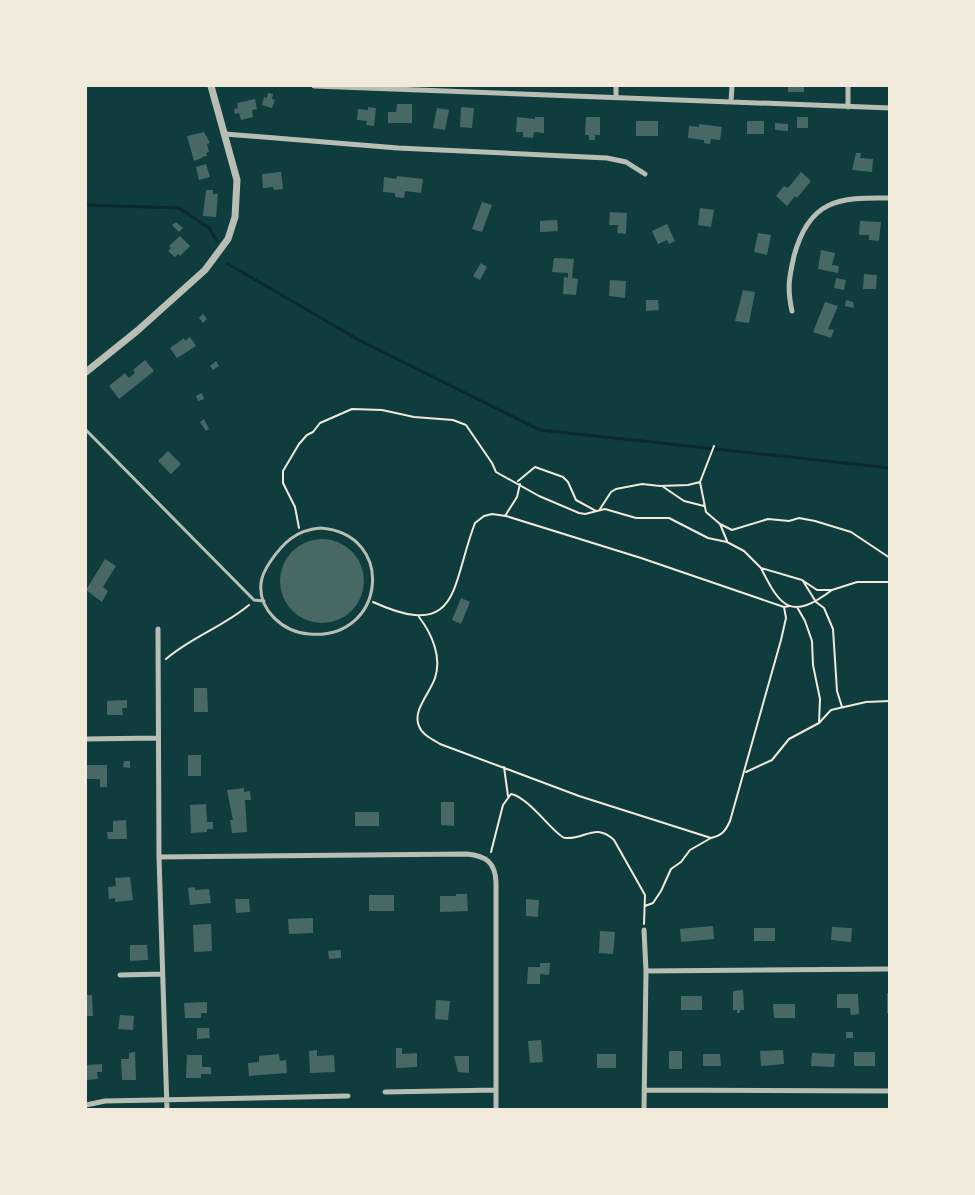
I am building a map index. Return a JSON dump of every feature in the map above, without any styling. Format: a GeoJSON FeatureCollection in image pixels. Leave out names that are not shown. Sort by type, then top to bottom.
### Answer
{"type":"FeatureCollection","features":[{"type":"Feature","properties":{"kind":"street"},"geometry":{"type":"LineString","coordinates":[[86,372],[137,331],[205,270],[228,239],[236,217],[235,169],[211,86]]}},
{"type":"Feature","properties":{"kind":"street"},"geometry":{"type":"LineString","coordinates":[[314,86],[890,108]]}},
{"type":"Feature","properties":{"kind":"street"},"geometry":{"type":"LineString","coordinates":[[616,86],[616,98]]}},
{"type":"Feature","properties":{"kind":"street"},"geometry":{"type":"LineString","coordinates":[[731,102],[732,86]]}},
{"type":"Feature","properties":{"kind":"street"},"geometry":{"type":"LineString","coordinates":[[848,86],[848,107]]}},
{"type":"Feature","properties":{"kind":"street"},"geometry":{"type":"LineString","coordinates":[[225,134],[398,148],[607,158],[626,162],[645,174]]}},
{"type":"Feature","properties":{"kind":"street"},"geometry":{"type":"LineString","coordinates":[[792,311],[787,292],[793,261],[802,232],[809,220],[819,210],[842,200],[890,198]]}},
{"type":"Feature","properties":{"kind":"street"},"geometry":{"type":"LineString","coordinates":[[158,629],[159,858],[167,1110]]}},
{"type":"Feature","properties":{"kind":"street"},"geometry":{"type":"LineString","coordinates":[[86,740],[157,738]]}},
{"type":"Feature","properties":{"kind":"street"},"geometry":{"type":"LineString","coordinates":[[159,858],[467,854],[486,858],[495,871],[496,882],[496,1110]]}},
{"type":"Feature","properties":{"kind":"street"},"geometry":{"type":"LineString","coordinates":[[644,930],[645,1110]]}},
{"type":"Feature","properties":{"kind":"street"},"geometry":{"type":"LineString","coordinates":[[646,971],[890,969]]}},
{"type":"Feature","properties":{"kind":"street"},"geometry":{"type":"LineString","coordinates":[[120,975],[162,974]]}},
{"type":"Feature","properties":{"kind":"street"},"geometry":{"type":"LineString","coordinates":[[385,1092],[496,1090]]}},
{"type":"Feature","properties":{"kind":"street"},"geometry":{"type":"LineString","coordinates":[[644,1090],[890,1091]]}},
{"type":"Feature","properties":{"kind":"street"},"geometry":{"type":"LineString","coordinates":[[86,1105],[102,1101],[348,1096]]}},
{"type":"Feature","properties":{"kind":"lane"},"geometry":{"type":"LineString","coordinates":[[86,430],[255,600],[264,601]]}},
{"type":"Feature","properties":{"kind":"lane"},"geometry":{"type":"LineString","coordinates":[[327,528],[340,532],[357,543],[369,560],[373,574],[373,587],[369,601],[363,613],[335,632],[315,634],[297,632],[279,623],[268,611],[261,584],[266,568],[283,544],[300,532],[327,528]]}},
{"type":"Feature","properties":{"kind":"path"},"geometry":{"type":"LineString","coordinates":[[300,532],[295,507],[283,483],[283,471],[299,444],[320,423],[352,409],[382,410],[414,417],[453,420],[466,425],[496,472],[539,496],[579,513],[585,514],[600,509],[613,490],[642,484],[662,486],[700,482]]}},
{"type":"Feature","properties":{"kind":"path"},"geometry":{"type":"LineString","coordinates":[[714,446],[700,482],[706,512],[720,524],[732,530],[768,519],[789,521],[799,518],[815,521],[851,532],[890,558]]}},
{"type":"Feature","properties":{"kind":"path"},"geometry":{"type":"LineString","coordinates":[[516,482],[535,467],[559,474],[568,482],[576,500],[596,511]]}},
{"type":"Feature","properties":{"kind":"path"},"geometry":{"type":"LineString","coordinates":[[505,516],[517,497],[520,484]]}},
{"type":"Feature","properties":{"kind":"path"},"geometry":{"type":"LineString","coordinates":[[662,486],[684,501],[704,506]]}},
{"type":"Feature","properties":{"kind":"path"},"geometry":{"type":"LineString","coordinates":[[600,509],[636,518],[669,518],[708,538],[727,542],[744,551],[761,568],[781,601],[790,606]]}},
{"type":"Feature","properties":{"kind":"path"},"geometry":{"type":"LineString","coordinates":[[369,601],[397,613],[419,617],[436,614],[452,597],[475,523],[484,516],[492,514],[641,558],[784,607],[804,608],[832,590]]}},
{"type":"Feature","properties":{"kind":"path"},"geometry":{"type":"LineString","coordinates":[[720,524],[727,542]]}},
{"type":"Feature","properties":{"kind":"path"},"geometry":{"type":"LineString","coordinates":[[761,568],[802,580],[817,590],[832,590],[857,582],[890,582]]}},
{"type":"Feature","properties":{"kind":"path"},"geometry":{"type":"LineString","coordinates":[[802,580],[816,602],[824,608],[833,629],[837,691],[842,707]]}},
{"type":"Feature","properties":{"kind":"path"},"geometry":{"type":"LineString","coordinates":[[158,668],[174,652],[233,618],[255,600]]}},
{"type":"Feature","properties":{"kind":"path"},"geometry":{"type":"LineString","coordinates":[[419,617],[427,628],[438,658],[435,677],[418,711],[419,728],[425,735],[440,744],[579,796],[711,837],[720,836],[726,831],[781,640],[786,618],[784,607]]}},
{"type":"Feature","properties":{"kind":"path"},"geometry":{"type":"LineString","coordinates":[[797,607],[812,641],[813,665],[820,699],[819,723]]}},
{"type":"Feature","properties":{"kind":"path"},"geometry":{"type":"LineString","coordinates":[[744,773],[772,760],[789,739],[819,723],[831,710],[866,702],[890,700]]}},
{"type":"Feature","properties":{"kind":"path"},"geometry":{"type":"LineString","coordinates":[[486,858],[492,850],[503,806],[508,796],[504,767]]}},
{"type":"Feature","properties":{"kind":"path"},"geometry":{"type":"LineString","coordinates":[[508,796],[514,794],[522,799],[548,821],[561,836],[568,838],[597,831],[614,840],[644,892],[644,930]]}},
{"type":"Feature","properties":{"kind":"path"},"geometry":{"type":"LineString","coordinates":[[645,906],[653,903],[671,869],[681,862],[690,850],[711,837]]}},
{"type":"Feature","properties":{"kind":"building"},"geometry":{"type":"Polygon","coordinates":[[[788,86],[804,86],[804,92],[788,92],[788,86]]]}},
{"type":"Feature","properties":{"kind":"building"},"geometry":{"type":"Polygon","coordinates":[[[268,93],[273,94],[272,99],[275,100],[272,108],[262,105],[268,93]]]}},
{"type":"Feature","properties":{"kind":"building"},"geometry":{"type":"Polygon","coordinates":[[[255,99],[257,109],[252,110],[253,117],[241,120],[239,113],[235,114],[234,109],[238,108],[237,103],[255,99]]]}},
{"type":"Feature","properties":{"kind":"building"},"geometry":{"type":"Polygon","coordinates":[[[397,104],[412,104],[412,123],[388,123],[388,112],[396,112],[397,104]]]}},
{"type":"Feature","properties":{"kind":"building"},"geometry":{"type":"Polygon","coordinates":[[[368,107],[376,108],[374,126],[366,125],[367,121],[357,120],[358,109],[368,110],[368,107]]]}},
{"type":"Feature","properties":{"kind":"building"},"geometry":{"type":"Polygon","coordinates":[[[461,107],[474,108],[472,128],[460,127],[461,107]]]}},
{"type":"Feature","properties":{"kind":"building"},"geometry":{"type":"Polygon","coordinates":[[[437,108],[449,110],[445,130],[433,128],[437,108]]]}},
{"type":"Feature","properties":{"kind":"building"},"geometry":{"type":"Polygon","coordinates":[[[517,117],[535,119],[535,117],[544,117],[544,133],[534,132],[533,138],[523,137],[523,132],[516,132],[517,117]]]}},
{"type":"Feature","properties":{"kind":"building"},"geometry":{"type":"Polygon","coordinates":[[[586,117],[600,117],[600,135],[595,135],[595,140],[589,140],[589,135],[585,135],[586,117]]]}},
{"type":"Feature","properties":{"kind":"building"},"geometry":{"type":"Polygon","coordinates":[[[797,117],[808,117],[808,128],[797,128],[797,117]]]}},
{"type":"Feature","properties":{"kind":"building"},"geometry":{"type":"Polygon","coordinates":[[[636,121],[658,121],[658,136],[636,136],[636,121]]]}},
{"type":"Feature","properties":{"kind":"building"},"geometry":{"type":"Polygon","coordinates":[[[747,121],[764,121],[764,134],[747,134],[747,121]]]}},
{"type":"Feature","properties":{"kind":"building"},"geometry":{"type":"Polygon","coordinates":[[[775,123],[788,124],[788,131],[775,130],[775,123]]]}},
{"type":"Feature","properties":{"kind":"building"},"geometry":{"type":"Polygon","coordinates":[[[699,124],[722,127],[720,140],[711,139],[710,144],[704,143],[704,140],[688,138],[689,126],[699,127],[699,124]]]}},
{"type":"Feature","properties":{"kind":"building"},"geometry":{"type":"Polygon","coordinates":[[[204,132],[210,143],[207,144],[209,152],[206,153],[207,156],[194,161],[187,136],[204,132]]]}},
{"type":"Feature","properties":{"kind":"building"},"geometry":{"type":"Polygon","coordinates":[[[856,153],[861,153],[860,158],[873,159],[872,172],[852,170],[856,153]]]}},
{"type":"Feature","properties":{"kind":"building"},"geometry":{"type":"Polygon","coordinates":[[[206,164],[210,177],[199,180],[196,167],[206,164]]]}},
{"type":"Feature","properties":{"kind":"building"},"geometry":{"type":"Polygon","coordinates":[[[281,172],[283,189],[263,188],[262,174],[281,172]]]}},
{"type":"Feature","properties":{"kind":"building"},"geometry":{"type":"Polygon","coordinates":[[[801,172],[811,181],[787,206],[776,196],[784,186],[788,188],[801,172]]]}},
{"type":"Feature","properties":{"kind":"building"},"geometry":{"type":"Polygon","coordinates":[[[397,176],[423,179],[421,193],[405,191],[404,198],[395,197],[395,193],[383,192],[384,177],[396,179],[397,176]]]}},
{"type":"Feature","properties":{"kind":"building"},"geometry":{"type":"Polygon","coordinates":[[[206,190],[213,190],[213,194],[218,194],[216,217],[203,216],[206,190]]]}},
{"type":"Feature","properties":{"kind":"building"},"geometry":{"type":"Polygon","coordinates":[[[482,202],[492,205],[482,232],[472,229],[482,202]]]}},
{"type":"Feature","properties":{"kind":"building"},"geometry":{"type":"Polygon","coordinates":[[[700,208],[714,210],[711,227],[698,225],[700,208]]]}},
{"type":"Feature","properties":{"kind":"building"},"geometry":{"type":"Polygon","coordinates":[[[610,212],[627,213],[626,234],[617,233],[618,225],[609,225],[610,212]]]}},
{"type":"Feature","properties":{"kind":"building"},"geometry":{"type":"Polygon","coordinates":[[[557,220],[558,231],[540,232],[540,221],[557,220]]]}},
{"type":"Feature","properties":{"kind":"building"},"geometry":{"type":"Polygon","coordinates":[[[860,221],[881,222],[879,241],[869,240],[869,235],[859,235],[860,221]]]}},
{"type":"Feature","properties":{"kind":"building"},"geometry":{"type":"Polygon","coordinates":[[[176,222],[183,228],[179,232],[172,225],[176,222]]]}},
{"type":"Feature","properties":{"kind":"building"},"geometry":{"type":"Polygon","coordinates":[[[667,224],[675,241],[669,244],[667,240],[658,244],[652,231],[667,224]]]}},
{"type":"Feature","properties":{"kind":"building"},"geometry":{"type":"Polygon","coordinates":[[[758,233],[771,235],[767,255],[754,252],[758,233]]]}},
{"type":"Feature","properties":{"kind":"building"},"geometry":{"type":"Polygon","coordinates":[[[180,236],[190,246],[180,256],[178,254],[175,257],[168,251],[171,248],[169,246],[180,236]]]}},
{"type":"Feature","properties":{"kind":"building"},"geometry":{"type":"Polygon","coordinates":[[[821,250],[835,253],[832,265],[839,266],[838,273],[818,269],[821,250]]]}},
{"type":"Feature","properties":{"kind":"building"},"geometry":{"type":"Polygon","coordinates":[[[554,258],[574,259],[572,278],[578,279],[576,295],[563,294],[564,277],[568,278],[568,273],[552,272],[554,258]]]}},
{"type":"Feature","properties":{"kind":"building"},"geometry":{"type":"Polygon","coordinates":[[[481,263],[487,267],[480,280],[473,276],[481,263]]]}},
{"type":"Feature","properties":{"kind":"building"},"geometry":{"type":"Polygon","coordinates":[[[864,274],[877,275],[876,289],[863,289],[864,274]]]}},
{"type":"Feature","properties":{"kind":"building"},"geometry":{"type":"Polygon","coordinates":[[[836,278],[846,280],[844,290],[834,288],[836,278]]]}},
{"type":"Feature","properties":{"kind":"building"},"geometry":{"type":"Polygon","coordinates":[[[610,280],[626,281],[625,298],[609,296],[610,280]]]}},
{"type":"Feature","properties":{"kind":"building"},"geometry":{"type":"Polygon","coordinates":[[[743,290],[755,292],[749,323],[735,321],[743,290]]]}},
{"type":"Feature","properties":{"kind":"building"},"geometry":{"type":"Polygon","coordinates":[[[646,300],[658,300],[659,310],[646,311],[646,300]]]}},
{"type":"Feature","properties":{"kind":"building"},"geometry":{"type":"Polygon","coordinates":[[[846,300],[853,302],[854,308],[845,306],[846,300]]]}},
{"type":"Feature","properties":{"kind":"building"},"geometry":{"type":"Polygon","coordinates":[[[825,302],[838,306],[828,329],[834,330],[831,338],[813,332],[825,302]]]}},
{"type":"Feature","properties":{"kind":"building"},"geometry":{"type":"Polygon","coordinates":[[[203,314],[207,319],[203,323],[199,318],[203,314]]]}},
{"type":"Feature","properties":{"kind":"building"},"geometry":{"type":"Polygon","coordinates":[[[190,337],[196,346],[177,358],[170,348],[184,338],[185,341],[190,337]]]}},
{"type":"Feature","properties":{"kind":"building"},"geometry":{"type":"Polygon","coordinates":[[[145,360],[154,371],[119,399],[109,386],[125,373],[129,378],[135,373],[133,370],[145,360]]]}},
{"type":"Feature","properties":{"kind":"building"},"geometry":{"type":"Polygon","coordinates":[[[216,361],[219,366],[213,370],[210,366],[216,361]]]}},
{"type":"Feature","properties":{"kind":"building"},"geometry":{"type":"Polygon","coordinates":[[[202,393],[204,399],[198,401],[196,396],[202,393]]]}},
{"type":"Feature","properties":{"kind":"building"},"geometry":{"type":"Polygon","coordinates":[[[204,419],[209,429],[206,431],[200,422],[204,419]]]}},
{"type":"Feature","properties":{"kind":"building"},"geometry":{"type":"Polygon","coordinates":[[[168,451],[181,464],[171,474],[158,461],[168,451]]]}},
{"type":"Feature","properties":{"kind":"building"},"geometry":{"type":"Polygon","coordinates":[[[322,539],[338,542],[352,551],[361,565],[364,581],[361,597],[352,611],[338,620],[322,623],[306,620],[292,611],[283,597],[280,581],[283,565],[292,551],[306,542],[322,539]]]}},
{"type":"Feature","properties":{"kind":"building"},"geometry":{"type":"Polygon","coordinates":[[[105,559],[116,566],[103,587],[108,591],[102,602],[86,590],[105,559]]]}},
{"type":"Feature","properties":{"kind":"building"},"geometry":{"type":"Polygon","coordinates":[[[461,598],[470,602],[461,624],[452,620],[461,598]]]}},
{"type":"Feature","properties":{"kind":"building"},"geometry":{"type":"Polygon","coordinates":[[[194,688],[207,688],[208,712],[194,712],[194,688]]]}},
{"type":"Feature","properties":{"kind":"building"},"geometry":{"type":"Polygon","coordinates":[[[127,700],[127,708],[122,708],[123,715],[107,715],[107,701],[127,700]]]}},
{"type":"Feature","properties":{"kind":"building"},"geometry":{"type":"Polygon","coordinates":[[[188,755],[201,755],[201,776],[188,776],[188,755]]]}},
{"type":"Feature","properties":{"kind":"building"},"geometry":{"type":"Polygon","coordinates":[[[124,761],[130,761],[130,768],[123,767],[124,761]]]}},
{"type":"Feature","properties":{"kind":"building"},"geometry":{"type":"Polygon","coordinates":[[[86,765],[107,765],[107,787],[100,787],[100,779],[86,779],[86,765]]]}},
{"type":"Feature","properties":{"kind":"building"},"geometry":{"type":"Polygon","coordinates":[[[244,788],[244,792],[250,791],[251,800],[245,800],[247,832],[232,833],[230,820],[233,820],[227,790],[244,788]]]}},
{"type":"Feature","properties":{"kind":"building"},"geometry":{"type":"Polygon","coordinates":[[[441,802],[454,802],[454,826],[441,825],[441,802]]]}},
{"type":"Feature","properties":{"kind":"building"},"geometry":{"type":"Polygon","coordinates":[[[206,804],[207,822],[213,822],[213,829],[207,829],[207,832],[191,833],[190,805],[206,804]]]}},
{"type":"Feature","properties":{"kind":"building"},"geometry":{"type":"Polygon","coordinates":[[[355,812],[379,812],[379,826],[355,826],[355,812]]]}},
{"type":"Feature","properties":{"kind":"building"},"geometry":{"type":"Polygon","coordinates":[[[126,820],[127,839],[108,839],[107,832],[113,832],[113,821],[126,820]]]}},
{"type":"Feature","properties":{"kind":"building"},"geometry":{"type":"Polygon","coordinates":[[[130,877],[133,900],[115,902],[115,898],[109,899],[108,887],[116,886],[115,878],[130,877]]]}},
{"type":"Feature","properties":{"kind":"building"},"geometry":{"type":"Polygon","coordinates":[[[195,887],[195,890],[209,889],[211,903],[190,905],[188,888],[195,887]]]}},
{"type":"Feature","properties":{"kind":"building"},"geometry":{"type":"Polygon","coordinates":[[[456,894],[467,894],[468,911],[440,912],[440,896],[456,896],[456,894]]]}},
{"type":"Feature","properties":{"kind":"building"},"geometry":{"type":"Polygon","coordinates":[[[369,895],[394,895],[394,911],[369,911],[369,895]]]}},
{"type":"Feature","properties":{"kind":"building"},"geometry":{"type":"Polygon","coordinates":[[[235,899],[249,899],[250,912],[236,913],[235,899]]]}},
{"type":"Feature","properties":{"kind":"building"},"geometry":{"type":"Polygon","coordinates":[[[526,899],[539,900],[538,917],[526,916],[526,899]]]}},
{"type":"Feature","properties":{"kind":"building"},"geometry":{"type":"Polygon","coordinates":[[[313,918],[313,933],[289,934],[288,919],[313,918]]]}},
{"type":"Feature","properties":{"kind":"building"},"geometry":{"type":"Polygon","coordinates":[[[211,924],[212,951],[194,952],[193,925],[211,924]]]}},
{"type":"Feature","properties":{"kind":"building"},"geometry":{"type":"Polygon","coordinates":[[[713,926],[714,939],[681,942],[680,929],[713,926]]]}},
{"type":"Feature","properties":{"kind":"building"},"geometry":{"type":"Polygon","coordinates":[[[832,927],[852,928],[851,942],[831,940],[832,927]]]}},
{"type":"Feature","properties":{"kind":"building"},"geometry":{"type":"Polygon","coordinates":[[[754,928],[775,928],[775,941],[754,941],[754,928]]]}},
{"type":"Feature","properties":{"kind":"building"},"geometry":{"type":"Polygon","coordinates":[[[600,931],[615,932],[613,954],[599,953],[600,931]]]}},
{"type":"Feature","properties":{"kind":"building"},"geometry":{"type":"Polygon","coordinates":[[[130,945],[147,945],[148,960],[130,961],[130,945]]]}},
{"type":"Feature","properties":{"kind":"building"},"geometry":{"type":"Polygon","coordinates":[[[341,950],[341,958],[329,959],[328,951],[341,950]]]}},
{"type":"Feature","properties":{"kind":"building"},"geometry":{"type":"Polygon","coordinates":[[[540,963],[550,963],[549,975],[540,974],[540,984],[527,984],[528,967],[540,967],[540,963]]]}},
{"type":"Feature","properties":{"kind":"building"},"geometry":{"type":"Polygon","coordinates":[[[743,990],[744,1010],[737,1013],[737,1010],[733,1010],[733,991],[743,990]]]}},
{"type":"Feature","properties":{"kind":"building"},"geometry":{"type":"Polygon","coordinates":[[[887,993],[890,993],[890,1013],[887,1013],[887,993]]]}},
{"type":"Feature","properties":{"kind":"building"},"geometry":{"type":"Polygon","coordinates":[[[837,994],[858,994],[859,1014],[851,1015],[850,1008],[837,1008],[837,994]]]}},
{"type":"Feature","properties":{"kind":"building"},"geometry":{"type":"Polygon","coordinates":[[[86,995],[92,995],[93,1016],[86,1016],[86,995]]]}},
{"type":"Feature","properties":{"kind":"building"},"geometry":{"type":"Polygon","coordinates":[[[681,996],[702,996],[702,1010],[681,1010],[681,996]]]}},
{"type":"Feature","properties":{"kind":"building"},"geometry":{"type":"Polygon","coordinates":[[[436,1000],[450,1001],[448,1020],[435,1019],[436,1000]]]}},
{"type":"Feature","properties":{"kind":"building"},"geometry":{"type":"Polygon","coordinates":[[[207,1002],[207,1013],[201,1013],[201,1018],[185,1018],[184,1003],[207,1002]]]}},
{"type":"Feature","properties":{"kind":"building"},"geometry":{"type":"Polygon","coordinates":[[[773,1004],[795,1004],[795,1018],[774,1018],[773,1004]]]}},
{"type":"Feature","properties":{"kind":"building"},"geometry":{"type":"Polygon","coordinates":[[[120,1015],[134,1016],[133,1030],[118,1029],[120,1015]]]}},
{"type":"Feature","properties":{"kind":"building"},"geometry":{"type":"Polygon","coordinates":[[[197,1028],[209,1028],[210,1038],[197,1039],[197,1028]]]}},
{"type":"Feature","properties":{"kind":"building"},"geometry":{"type":"Polygon","coordinates":[[[846,1032],[853,1032],[853,1038],[846,1038],[846,1032]]]}},
{"type":"Feature","properties":{"kind":"building"},"geometry":{"type":"Polygon","coordinates":[[[541,1040],[543,1062],[530,1063],[528,1041],[541,1040]]]}},
{"type":"Feature","properties":{"kind":"building"},"geometry":{"type":"Polygon","coordinates":[[[396,1048],[402,1048],[402,1054],[417,1053],[417,1067],[396,1068],[396,1048]]]}},
{"type":"Feature","properties":{"kind":"building"},"geometry":{"type":"Polygon","coordinates":[[[317,1050],[317,1056],[334,1055],[335,1072],[310,1073],[309,1051],[317,1050]]]}},
{"type":"Feature","properties":{"kind":"building"},"geometry":{"type":"Polygon","coordinates":[[[783,1050],[784,1064],[761,1066],[760,1051],[783,1050]]]}},
{"type":"Feature","properties":{"kind":"building"},"geometry":{"type":"Polygon","coordinates":[[[669,1051],[682,1051],[682,1069],[669,1069],[669,1051]]]}},
{"type":"Feature","properties":{"kind":"building"},"geometry":{"type":"Polygon","coordinates":[[[135,1052],[136,1080],[122,1080],[121,1059],[129,1059],[129,1053],[135,1052]]]}},
{"type":"Feature","properties":{"kind":"building"},"geometry":{"type":"Polygon","coordinates":[[[854,1052],[875,1052],[875,1066],[854,1066],[854,1052]]]}},
{"type":"Feature","properties":{"kind":"building"},"geometry":{"type":"Polygon","coordinates":[[[812,1053],[835,1054],[834,1067],[811,1066],[812,1053]]]}},
{"type":"Feature","properties":{"kind":"building"},"geometry":{"type":"Polygon","coordinates":[[[279,1054],[280,1061],[286,1060],[287,1073],[249,1076],[248,1063],[259,1062],[259,1056],[279,1054]]]}},
{"type":"Feature","properties":{"kind":"building"},"geometry":{"type":"Polygon","coordinates":[[[597,1054],[616,1054],[616,1068],[597,1068],[597,1054]]]}},
{"type":"Feature","properties":{"kind":"building"},"geometry":{"type":"Polygon","coordinates":[[[703,1054],[720,1054],[721,1066],[703,1066],[703,1054]]]}},
{"type":"Feature","properties":{"kind":"building"},"geometry":{"type":"Polygon","coordinates":[[[187,1055],[202,1055],[202,1067],[211,1067],[211,1074],[201,1074],[201,1078],[186,1078],[187,1055]]]}},
{"type":"Feature","properties":{"kind":"building"},"geometry":{"type":"Polygon","coordinates":[[[454,1056],[469,1056],[469,1073],[458,1072],[454,1056]]]}},
{"type":"Feature","properties":{"kind":"building"},"geometry":{"type":"Polygon","coordinates":[[[102,1064],[102,1072],[97,1072],[98,1079],[86,1080],[86,1065],[102,1064]]]}},
{"type":"Feature","properties":{"kind":"waterway"},"geometry":{"type":"LineString","coordinates":[[86,205],[179,208],[209,228],[217,241]]}},
{"type":"Feature","properties":{"kind":"waterway"},"geometry":{"type":"LineString","coordinates":[[228,264],[359,340],[540,430],[890,468]]}}]}
